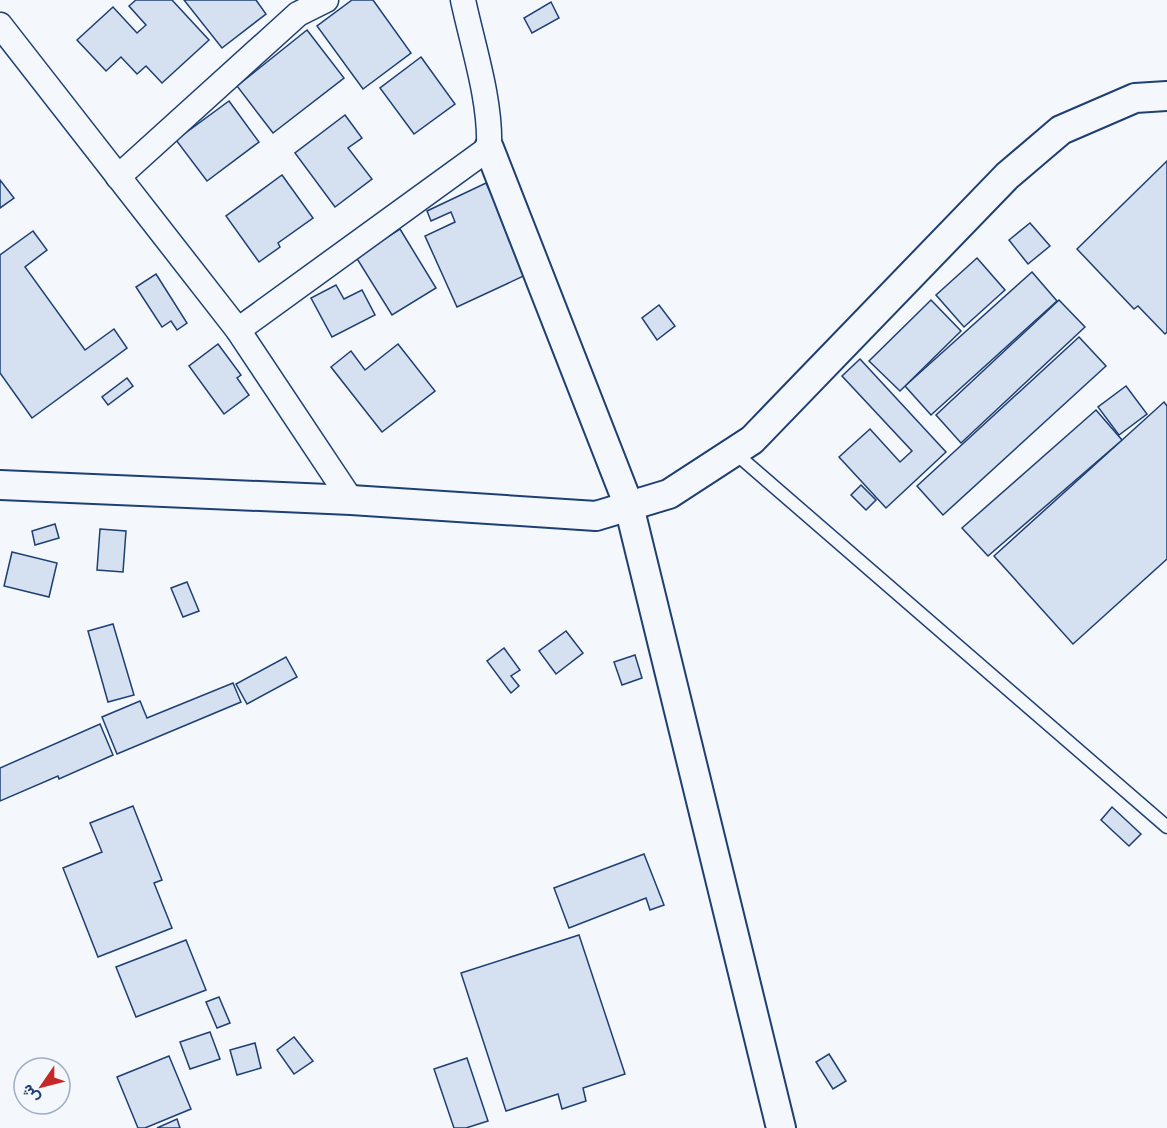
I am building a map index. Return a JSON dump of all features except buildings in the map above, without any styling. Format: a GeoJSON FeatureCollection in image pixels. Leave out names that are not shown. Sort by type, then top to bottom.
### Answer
{"type":"FeatureCollection","features":[{"type":"Feature","properties":{"kind":"street"},"geometry":{"type":"LineString","coordinates":[[118,177],[293,5],[326,0]]}},
{"type":"Feature","properties":{"kind":"street"},"geometry":{"type":"LineString","coordinates":[[463,0],[485,99],[490,131],[489,148],[629,506],[781,1128]]}},
{"type":"Feature","properties":{"kind":"street"},"geometry":{"type":"LineString","coordinates":[[0,25],[238,330],[351,500]]}},
{"type":"Feature","properties":{"kind":"street"},"geometry":{"type":"LineString","coordinates":[[0,485],[351,500],[596,516],[669,494],[752,440],[1007,176],[1061,130],[1135,98],[1167,96]]}},
{"type":"Feature","properties":{"kind":"street"},"geometry":{"type":"LineString","coordinates":[[238,330],[489,148]]}},
{"type":"Feature","properties":{"kind":"lane"},"geometry":{"type":"LineString","coordinates":[[733,452],[1167,827]]}}]}
